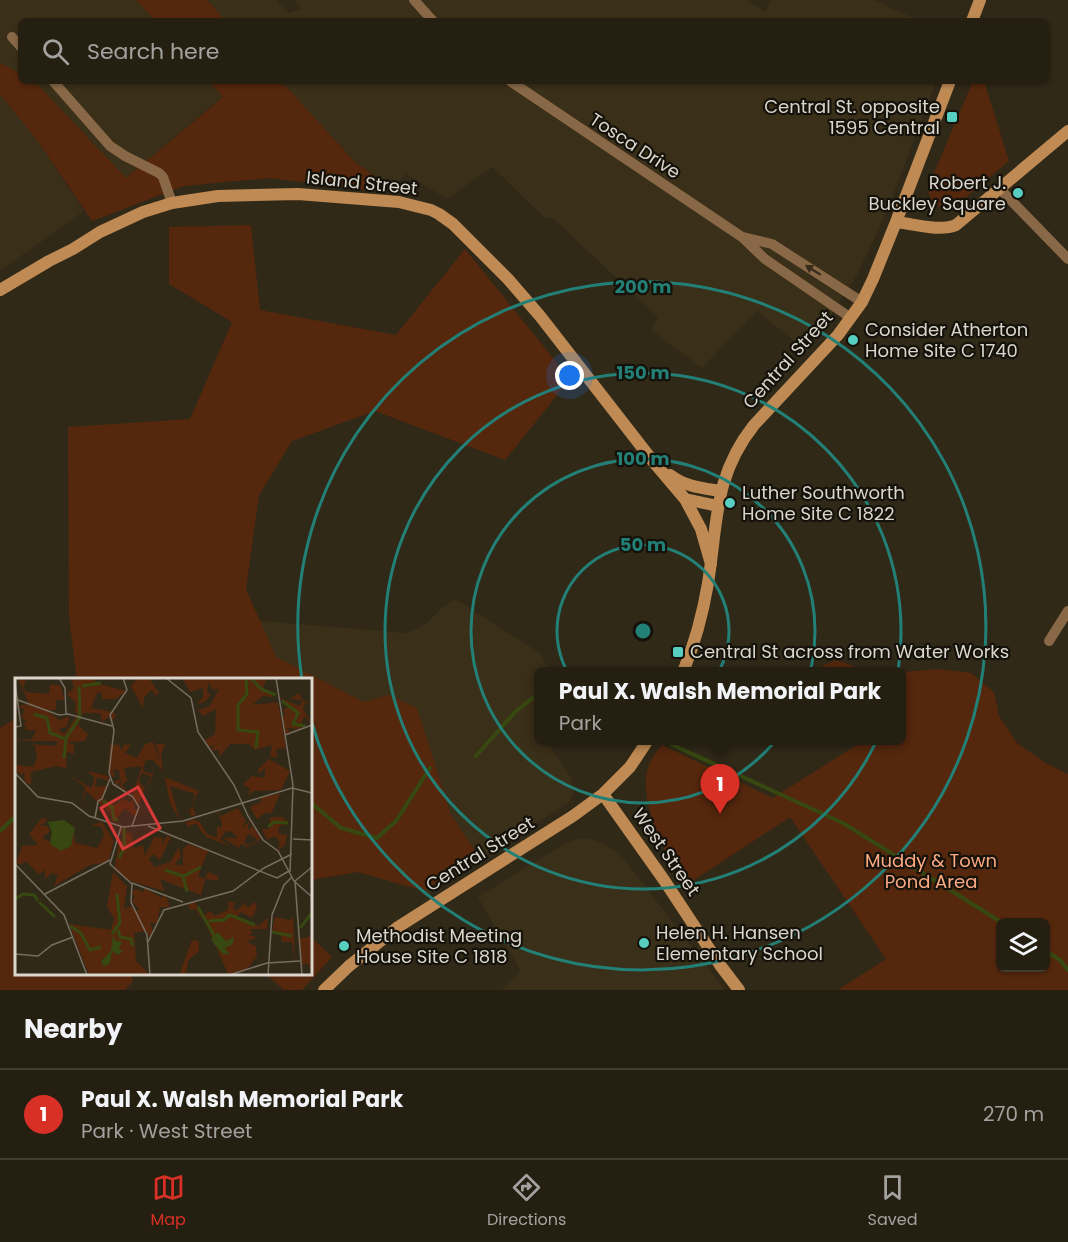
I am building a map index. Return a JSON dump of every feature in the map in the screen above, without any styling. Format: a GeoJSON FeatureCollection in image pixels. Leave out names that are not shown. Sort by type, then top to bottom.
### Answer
{"type":"FeatureCollection","features":[{"type":"Feature","properties":{"kind":"main road"},"geometry":{"type":"LineString","coordinates":[[973,18],[980,0]]}},
{"type":"Feature","properties":{"kind":"main road","name":"Central Street"},"geometry":{"type":"LineString","coordinates":[[685,667],[705,601],[718,506],[726,473],[737,450],[764,413],[827,347],[862,302],[896,222],[949,84]]}},
{"type":"Feature","properties":{"kind":"main road"},"geometry":{"type":"LineString","coordinates":[[896,222],[939,228],[956,225],[1068,130]]}},
{"type":"Feature","properties":{"kind":"main road","name":"Island Street"},"geometry":{"type":"LineString","coordinates":[[0,290],[100,232],[143,212],[172,203],[218,196],[298,194],[399,202],[422,207],[439,214],[466,236],[508,279],[547,325],[685,499],[701,530],[711,564]]}},
{"type":"Feature","properties":{"kind":"main road","name":"Island Street"},"geometry":{"type":"LineString","coordinates":[[659,468],[686,485],[721,490]]}},
{"type":"Feature","properties":{"kind":"main road"},"geometry":{"type":"LineString","coordinates":[[685,499],[718,506]]}},
{"type":"Feature","properties":{"kind":"main road","name":"Central Street"},"geometry":{"type":"LineString","coordinates":[[324,990],[371,947],[398,927],[573,816],[603,794],[624,774],[645,745]]}},
{"type":"Feature","properties":{"kind":"main road","name":"West Street"},"geometry":{"type":"LineString","coordinates":[[603,794],[739,990]]}},
{"type":"Feature","properties":{"kind":"street"},"geometry":{"type":"LineString","coordinates":[[414,0],[430,18]]}},
{"type":"Feature","properties":{"kind":"street"},"geometry":{"type":"LineString","coordinates":[[12,37],[18,43]]}},
{"type":"Feature","properties":{"kind":"street"},"geometry":{"type":"LineString","coordinates":[[55,84],[110,146],[163,177],[172,203]]}},
{"type":"Feature","properties":{"kind":"street","name":"Tosca Drive"},"geometry":{"type":"LineString","coordinates":[[514,84],[742,237],[765,259],[851,318]]}},
{"type":"Feature","properties":{"kind":"street"},"geometry":{"type":"LineString","coordinates":[[999,188],[1068,259]]}},
{"type":"Feature","properties":{"kind":"street","name":"Tosca Drive"},"geometry":{"type":"LineString","coordinates":[[742,237],[772,244],[862,302]]}},
{"type":"Feature","properties":{"kind":"street"},"geometry":{"type":"LineString","coordinates":[[1049,641],[1068,611]]}},
{"type":"Feature","properties":{"kind":"shaded area"},"geometry":{"type":"Polygon","coordinates":[[[0,0],[136,0],[152,18],[18,18],[18,72],[0,63],[0,0]]]}},
{"type":"Feature","properties":{"kind":"shaded area"},"geometry":{"type":"Polygon","coordinates":[[[207,0],[276,0],[289,13],[302,9],[294,0],[747,0],[765,12],[771,0],[874,0],[913,18],[223,18],[207,0]]]}},
{"type":"Feature","properties":{"kind":"shaded area"},"geometry":{"type":"Polygon","coordinates":[[[36,84],[212,84],[223,96],[126,178],[36,84]]]}},
{"type":"Feature","properties":{"kind":"shaded area"},"geometry":{"type":"Polygon","coordinates":[[[284,84],[935,84],[887,211],[857,275],[807,351],[757,311],[702,368],[651,330],[658,317],[554,219],[544,217],[492,167],[447,199],[406,174],[392,188],[355,162],[284,84]]]}},
{"type":"Feature","properties":{"kind":"shaded area"},"geometry":{"type":"Polygon","coordinates":[[[0,94],[37,140],[84,211],[0,271],[0,94]]]}},
{"type":"Feature","properties":{"kind":"shaded area"},"geometry":{"type":"Polygon","coordinates":[[[455,599],[540,653],[547,667],[534,667],[534,745],[550,745],[571,778],[573,791],[568,803],[427,894],[312,734],[312,678],[271,678],[227,618],[404,633],[413,631],[428,622],[455,599]]]}},
{"type":"Feature","properties":{"kind":"shaded area"},"geometry":{"type":"Polygon","coordinates":[[[578,839],[590,839],[603,843],[620,854],[725,990],[502,990],[521,971],[478,897],[564,844],[578,839]]]}},
{"type":"Feature","properties":{"kind":"green space"},"geometry":{"type":"Polygon","coordinates":[[[136,0],[207,0],[223,18],[152,18],[136,0]]]}},
{"type":"Feature","properties":{"kind":"green space"},"geometry":{"type":"Polygon","coordinates":[[[0,63],[18,72],[18,84],[37,84],[126,178],[223,97],[212,84],[284,84],[355,162],[392,188],[386,192],[269,178],[184,186],[92,221],[37,140],[0,94],[0,63]]]}},
{"type":"Feature","properties":{"kind":"green space"},"geometry":{"type":"Polygon","coordinates":[[[972,84],[985,84],[1009,161],[958,204],[952,206],[937,206],[931,199],[928,187],[972,84]]]}},
{"type":"Feature","properties":{"kind":"green space"},"geometry":{"type":"Polygon","coordinates":[[[251,225],[260,310],[396,335],[465,249],[570,379],[505,460],[375,411],[292,441],[259,495],[246,589],[276,657],[364,702],[389,695],[417,708],[451,815],[477,854],[424,891],[358,872],[312,880],[312,678],[77,678],[69,618],[68,427],[190,419],[232,322],[169,284],[169,227],[251,225]]]}},
{"type":"Feature","properties":{"kind":"green space"},"geometry":{"type":"Polygon","coordinates":[[[836,660],[857,667],[820,667],[836,660]]]}},
{"type":"Feature","properties":{"kind":"green space","name":"Muddy & Town Pond Area"},"geometry":{"type":"Polygon","coordinates":[[[939,669],[971,673],[994,692],[999,716],[1017,743],[1047,764],[1068,774],[1068,990],[838,990],[886,959],[790,817],[691,882],[689,880],[683,884],[661,842],[646,793],[649,765],[662,745],[773,798],[857,745],[906,745],[906,672],[939,669]]]}},
{"type":"Feature","properties":{"kind":"green space"},"geometry":{"type":"Polygon","coordinates":[[[15,719],[15,975],[131,975],[133,981],[125,990],[0,990],[0,728],[15,719]]]}},
{"type":"Feature","properties":{"kind":"green space"},"geometry":{"type":"Polygon","coordinates":[[[312,938],[332,957],[302,990],[284,990],[267,975],[312,975],[312,938]]]}},
{"type":"Feature","properties":{"kind":"waterway"},"geometry":{"type":"LineString","coordinates":[[476,756],[516,711],[534,697]]}},
{"type":"Feature","properties":{"kind":"waterway"},"geometry":{"type":"LineString","coordinates":[[673,745],[843,823],[996,919]]}},
{"type":"Feature","properties":{"kind":"waterway"},"geometry":{"type":"LineString","coordinates":[[312,804],[341,828],[377,838],[396,821],[430,768]]}},
{"type":"Feature","properties":{"kind":"waterway"},"geometry":{"type":"LineString","coordinates":[[0,831],[15,817]]}},
{"type":"Feature","properties":{"kind":"waterway"},"geometry":{"type":"LineString","coordinates":[[1050,954],[1060,960],[1068,970]]}},
{"type":"Feature","properties":{"kind":"place","name":"Central St. opposite 1595 Central"},"geometry":{"type":"Point","coordinates":[952,117]}},
{"type":"Feature","properties":{"kind":"place","name":"Robert J. Buckley Square"},"geometry":{"type":"Point","coordinates":[1018,193]}},
{"type":"Feature","properties":{"kind":"place","name":"Consider Atherton Home Site C 1740"},"geometry":{"type":"Point","coordinates":[853,340]}},
{"type":"Feature","properties":{"kind":"place","name":"Luther Southworth Home Site C 1822"},"geometry":{"type":"Point","coordinates":[730,503]}},
{"type":"Feature","properties":{"kind":"place","name":"Central St across from Water Works"},"geometry":{"type":"Point","coordinates":[678,652]}},
{"type":"Feature","properties":{"kind":"place","name":"Paul X. Walsh Memorial Park"},"geometry":{"type":"Point","coordinates":[720,814]}},
{"type":"Feature","properties":{"kind":"place","name":"Helen H. Hansen Elementary School"},"geometry":{"type":"Point","coordinates":[644,943]}},
{"type":"Feature","properties":{"kind":"place","name":"Methodist Meeting House Site C 1818"},"geometry":{"type":"Point","coordinates":[344,946]}}]}
